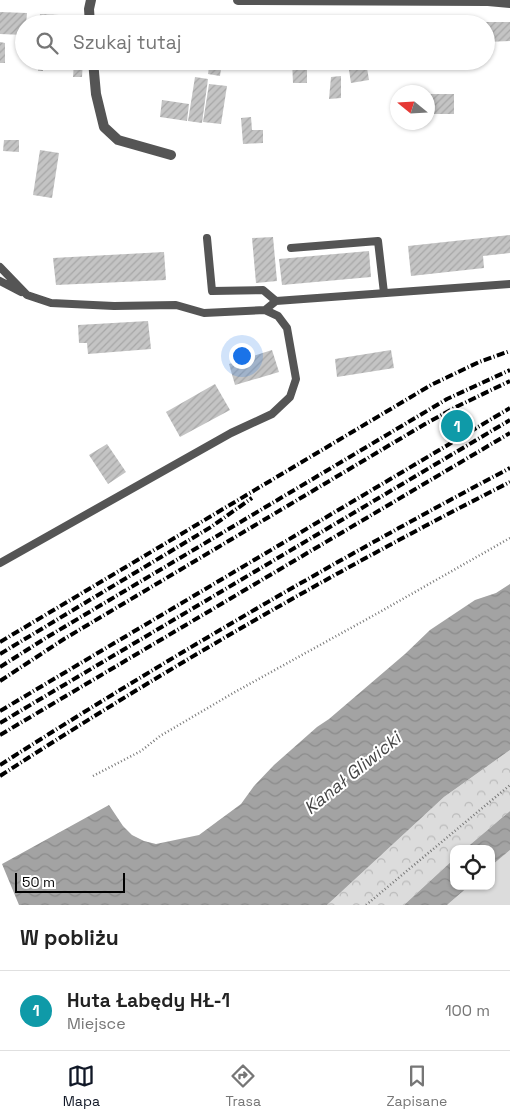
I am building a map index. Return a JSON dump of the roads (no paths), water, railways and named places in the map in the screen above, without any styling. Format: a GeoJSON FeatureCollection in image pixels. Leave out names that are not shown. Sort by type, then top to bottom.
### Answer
{"type":"FeatureCollection","features":[{"type":"Feature","properties":{"kind":"street"},"geometry":{"type":"LineString","coordinates":[[89,15],[90,0]]}},
{"type":"Feature","properties":{"kind":"street"},"geometry":{"type":"LineString","coordinates":[[238,0],[488,1],[510,3]]}},
{"type":"Feature","properties":{"kind":"street"},"geometry":{"type":"LineString","coordinates":[[94,70],[96,94],[104,127],[118,140],[171,155]]}},
{"type":"Feature","properties":{"kind":"lane"},"geometry":{"type":"LineString","coordinates":[[207,238],[212,291],[262,290],[276,301]]}},
{"type":"Feature","properties":{"kind":"lane"},"geometry":{"type":"LineString","coordinates":[[291,248],[378,241],[384,293]]}},
{"type":"Feature","properties":{"kind":"lane"},"geometry":{"type":"LineString","coordinates":[[0,267],[27,295]]}},
{"type":"Feature","properties":{"kind":"lane"},"geometry":{"type":"LineString","coordinates":[[0,282],[27,295],[51,303],[114,306],[176,305],[204,312],[265,310],[278,316],[287,328],[296,379],[290,397],[272,414],[231,433],[0,564]]}},
{"type":"Feature","properties":{"kind":"lane"},"geometry":{"type":"LineString","coordinates":[[265,310],[276,301],[510,284]]}},
{"type":"Feature","properties":{"kind":"water","name":"Kanał Gliwicki"},"geometry":{"type":"Polygon","coordinates":[[[510,584],[510,750],[444,797],[327,905],[19,905],[2,864],[109,805],[123,826],[132,835],[144,841],[156,844],[199,835],[241,804],[254,786],[274,765],[405,654],[430,630],[475,600],[496,593],[510,584]]]}},
{"type":"Feature","properties":{"kind":"water"},"geometry":{"type":"Polygon","coordinates":[[[510,811],[510,850],[495,863],[495,845],[470,845],[510,811]]]}},
{"type":"Feature","properties":{"kind":"water"},"geometry":{"type":"Polygon","coordinates":[[[450,863],[450,890],[464,890],[447,905],[404,905],[450,863]]]}},
{"type":"Feature","properties":{"kind":"railway"},"geometry":{"type":"LineString","coordinates":[[0,642],[431,385],[479,362],[510,351]]}},
{"type":"Feature","properties":{"kind":"railway"},"geometry":{"type":"LineString","coordinates":[[0,667],[447,399],[510,370]]}},
{"type":"Feature","properties":{"kind":"railway"},"geometry":{"type":"LineString","coordinates":[[0,681],[64,639],[425,424],[510,381]]}},
{"type":"Feature","properties":{"kind":"railway"},"geometry":{"type":"LineString","coordinates":[[0,711],[510,408]]}},
{"type":"Feature","properties":{"kind":"railway"},"geometry":{"type":"LineString","coordinates":[[0,723],[510,420]]}},
{"type":"Feature","properties":{"kind":"railway"},"geometry":{"type":"LineString","coordinates":[[0,735],[510,433]]}},
{"type":"Feature","properties":{"kind":"railway"},"geometry":{"type":"LineString","coordinates":[[0,765],[252,611],[380,538],[510,468]]}},
{"type":"Feature","properties":{"kind":"railway"},"geometry":{"type":"LineString","coordinates":[[0,776],[125,697],[251,622],[380,550],[510,482]]}},
{"type":"Feature","properties":{"kind":"railway"},"geometry":{"type":"LineString","coordinates":[[0,654],[211,527],[252,498]]}},
{"type":"Feature","properties":{"kind":"place","name":"Huta Łabędy HŁ-1"},"geometry":{"type":"Point","coordinates":[457,426]}}]}
